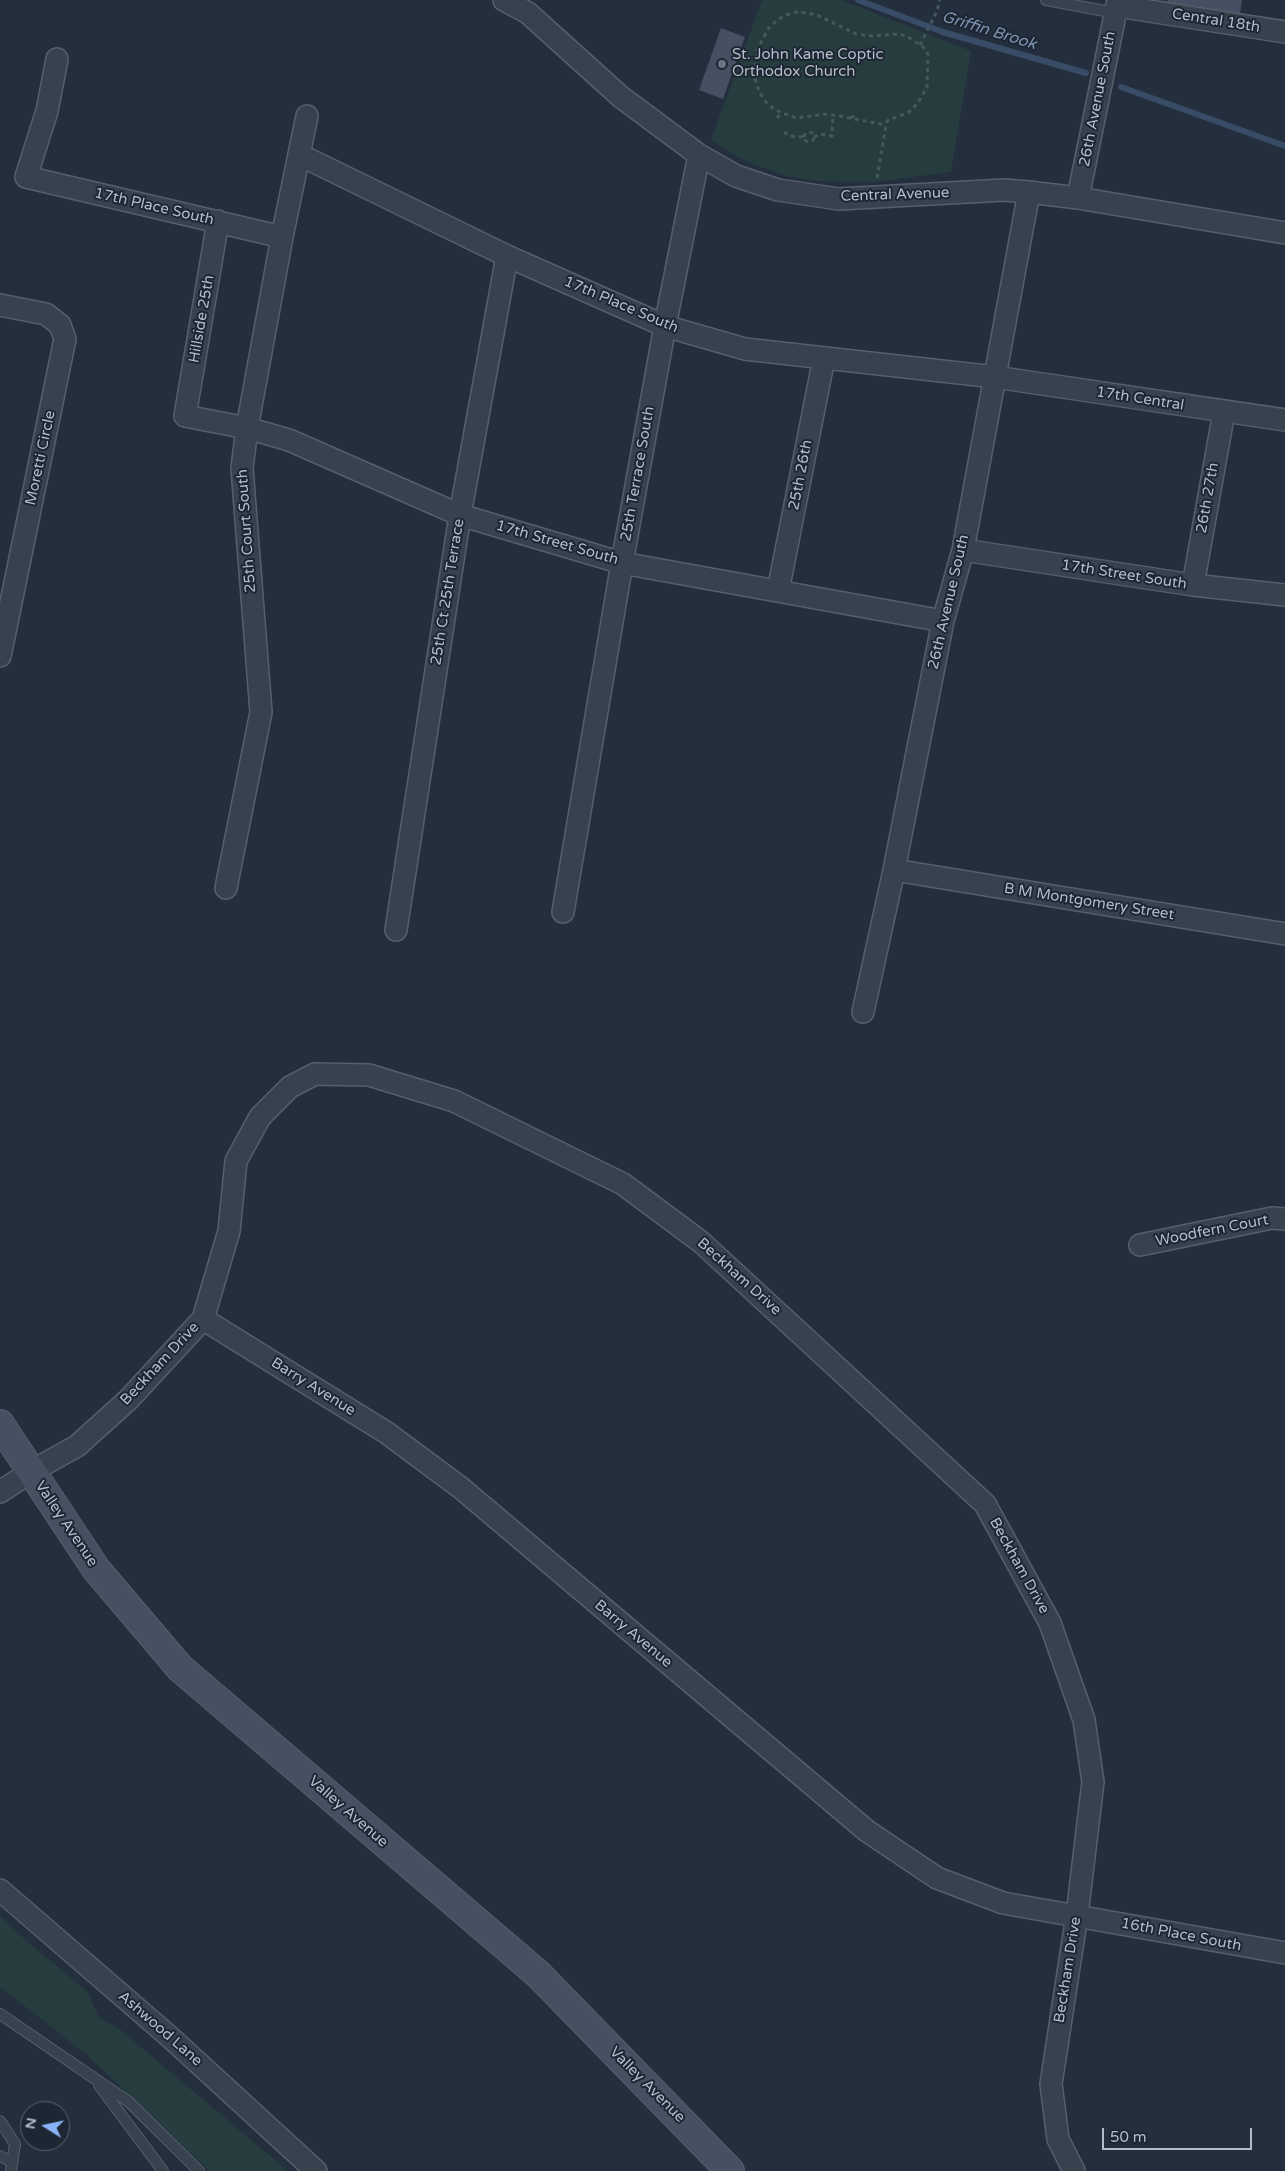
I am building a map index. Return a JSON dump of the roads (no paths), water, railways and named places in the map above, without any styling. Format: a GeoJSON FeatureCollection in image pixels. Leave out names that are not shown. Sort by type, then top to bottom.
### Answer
{"type":"FeatureCollection","features":[{"type":"Feature","properties":{"kind":"main road","name":"Valley Avenue"},"geometry":{"type":"LineString","coordinates":[[0,1424],[96,1569],[180,1668],[538,1974],[730,2171]]}},
{"type":"Feature","properties":{"kind":"street","name":"Central Avenue"},"geometry":{"type":"LineString","coordinates":[[504,0],[528,14],[621,97],[699,155],[736,176],[778,190],[839,199],[1004,190],[1029,192],[1078,198],[1285,233]]}},
{"type":"Feature","properties":{"kind":"street","name":"Central 18th"},"geometry":{"type":"LineString","coordinates":[[1117,6],[1285,32]]}},
{"type":"Feature","properties":{"kind":"street","name":"26th Avenue South"},"geometry":{"type":"LineString","coordinates":[[1078,198],[1117,6]]}},
{"type":"Feature","properties":{"kind":"street","name":"17th Place South"},"geometry":{"type":"LineString","coordinates":[[57,59],[47,111],[26,177],[282,237]]}},
{"type":"Feature","properties":{"kind":"street","name":"25th Court South"},"geometry":{"type":"LineString","coordinates":[[226,888],[261,712],[242,468],[247,428],[282,237],[307,116]]}},
{"type":"Feature","properties":{"kind":"street","name":"25th Terrace South"},"geometry":{"type":"LineString","coordinates":[[563,912],[622,563],[665,326],[699,155]]}},
{"type":"Feature","properties":{"kind":"street","name":"17th Place South"},"geometry":{"type":"LineString","coordinates":[[300,156],[507,256],[665,326],[745,349],[995,377]]}},
{"type":"Feature","properties":{"kind":"street","name":"26th Avenue South"},"geometry":{"type":"LineString","coordinates":[[863,1012],[894,870],[942,621],[963,550],[1029,192]]}},
{"type":"Feature","properties":{"kind":"street","name":"Hillside 25th"},"geometry":{"type":"LineString","coordinates":[[185,416],[218,221]]}},
{"type":"Feature","properties":{"kind":"street","name":"25th Ct 25th Terrace"},"geometry":{"type":"LineString","coordinates":[[396,930],[460,514],[507,256]]}},
{"type":"Feature","properties":{"kind":"street","name":"Moretti Circle"},"geometry":{"type":"LineString","coordinates":[[0,304],[46,314],[60,325],[66,339],[0,656]]}},
{"type":"Feature","properties":{"kind":"street","name":"25th 26th"},"geometry":{"type":"LineString","coordinates":[[778,591],[824,358]]}},
{"type":"Feature","properties":{"kind":"street","name":"17th Central"},"geometry":{"type":"LineString","coordinates":[[995,377],[1285,420]]}},
{"type":"Feature","properties":{"kind":"street","name":"26th 27th"},"geometry":{"type":"LineString","coordinates":[[1193,585],[1224,412]]}},
{"type":"Feature","properties":{"kind":"street","name":"17th Street South"},"geometry":{"type":"LineString","coordinates":[[185,416],[247,428],[288,440],[460,514],[622,563],[942,621]]}},
{"type":"Feature","properties":{"kind":"street","name":"17th Street South"},"geometry":{"type":"LineString","coordinates":[[963,550],[1193,585],[1285,595]]}},
{"type":"Feature","properties":{"kind":"street","name":"B M Montgomery Street"},"geometry":{"type":"LineString","coordinates":[[894,870],[1285,934]]}},
{"type":"Feature","properties":{"kind":"street","name":"Beckham Drive"},"geometry":{"type":"LineString","coordinates":[[0,1492],[77,1446],[128,1400],[203,1318],[229,1231],[236,1161],[260,1117],[290,1087],[315,1074],[369,1075],[454,1101],[623,1184],[702,1242],[985,1504],[1050,1623],[1084,1720],[1093,1782],[1077,1915],[1051,2084],[1058,2138],[1074,2171]]}},
{"type":"Feature","properties":{"kind":"street","name":"Woodfern Court"},"geometry":{"type":"LineString","coordinates":[[1140,1245],[1272,1218],[1285,1219]]}},
{"type":"Feature","properties":{"kind":"street","name":"Barry Avenue"},"geometry":{"type":"LineString","coordinates":[[203,1318],[387,1433],[461,1488],[867,1831],[937,1878],[1003,1903],[1077,1915]]}},
{"type":"Feature","properties":{"kind":"street","name":"Ashwood Lane"},"geometry":{"type":"LineString","coordinates":[[0,1890],[172,2038],[316,2171]]}},
{"type":"Feature","properties":{"kind":"street","name":"16th Place South"},"geometry":{"type":"LineString","coordinates":[[1077,1915],[1285,1954]]}},
{"type":"Feature","properties":{"kind":"lane"},"geometry":{"type":"LineString","coordinates":[[1046,0],[1117,6]]}},
{"type":"Feature","properties":{"kind":"lane"},"geometry":{"type":"LineString","coordinates":[[0,2014],[129,2102],[199,2171]]}},
{"type":"Feature","properties":{"kind":"lane"},"geometry":{"type":"LineString","coordinates":[[94,2078],[163,2171]]}},
{"type":"Feature","properties":{"kind":"lane"},"geometry":{"type":"LineString","coordinates":[[0,2121],[15,2144],[11,2167]]}},
{"type":"Feature","properties":{"kind":"lane"},"geometry":{"type":"LineString","coordinates":[[0,2156],[11,2167]]}},
{"type":"Feature","properties":{"kind":"waterway","name":"Griffin Brook"},"geometry":{"type":"LineString","coordinates":[[858,0],[943,32],[1086,73]]}},
{"type":"Feature","properties":{"kind":"waterway","name":"Griffin Brook"},"geometry":{"type":"LineString","coordinates":[[1121,87],[1285,146]]}},
{"type":"Feature","properties":{"kind":"place","name":"St. John Kame Coptic Orthodox Church"},"geometry":{"type":"Point","coordinates":[722,64]}}]}
